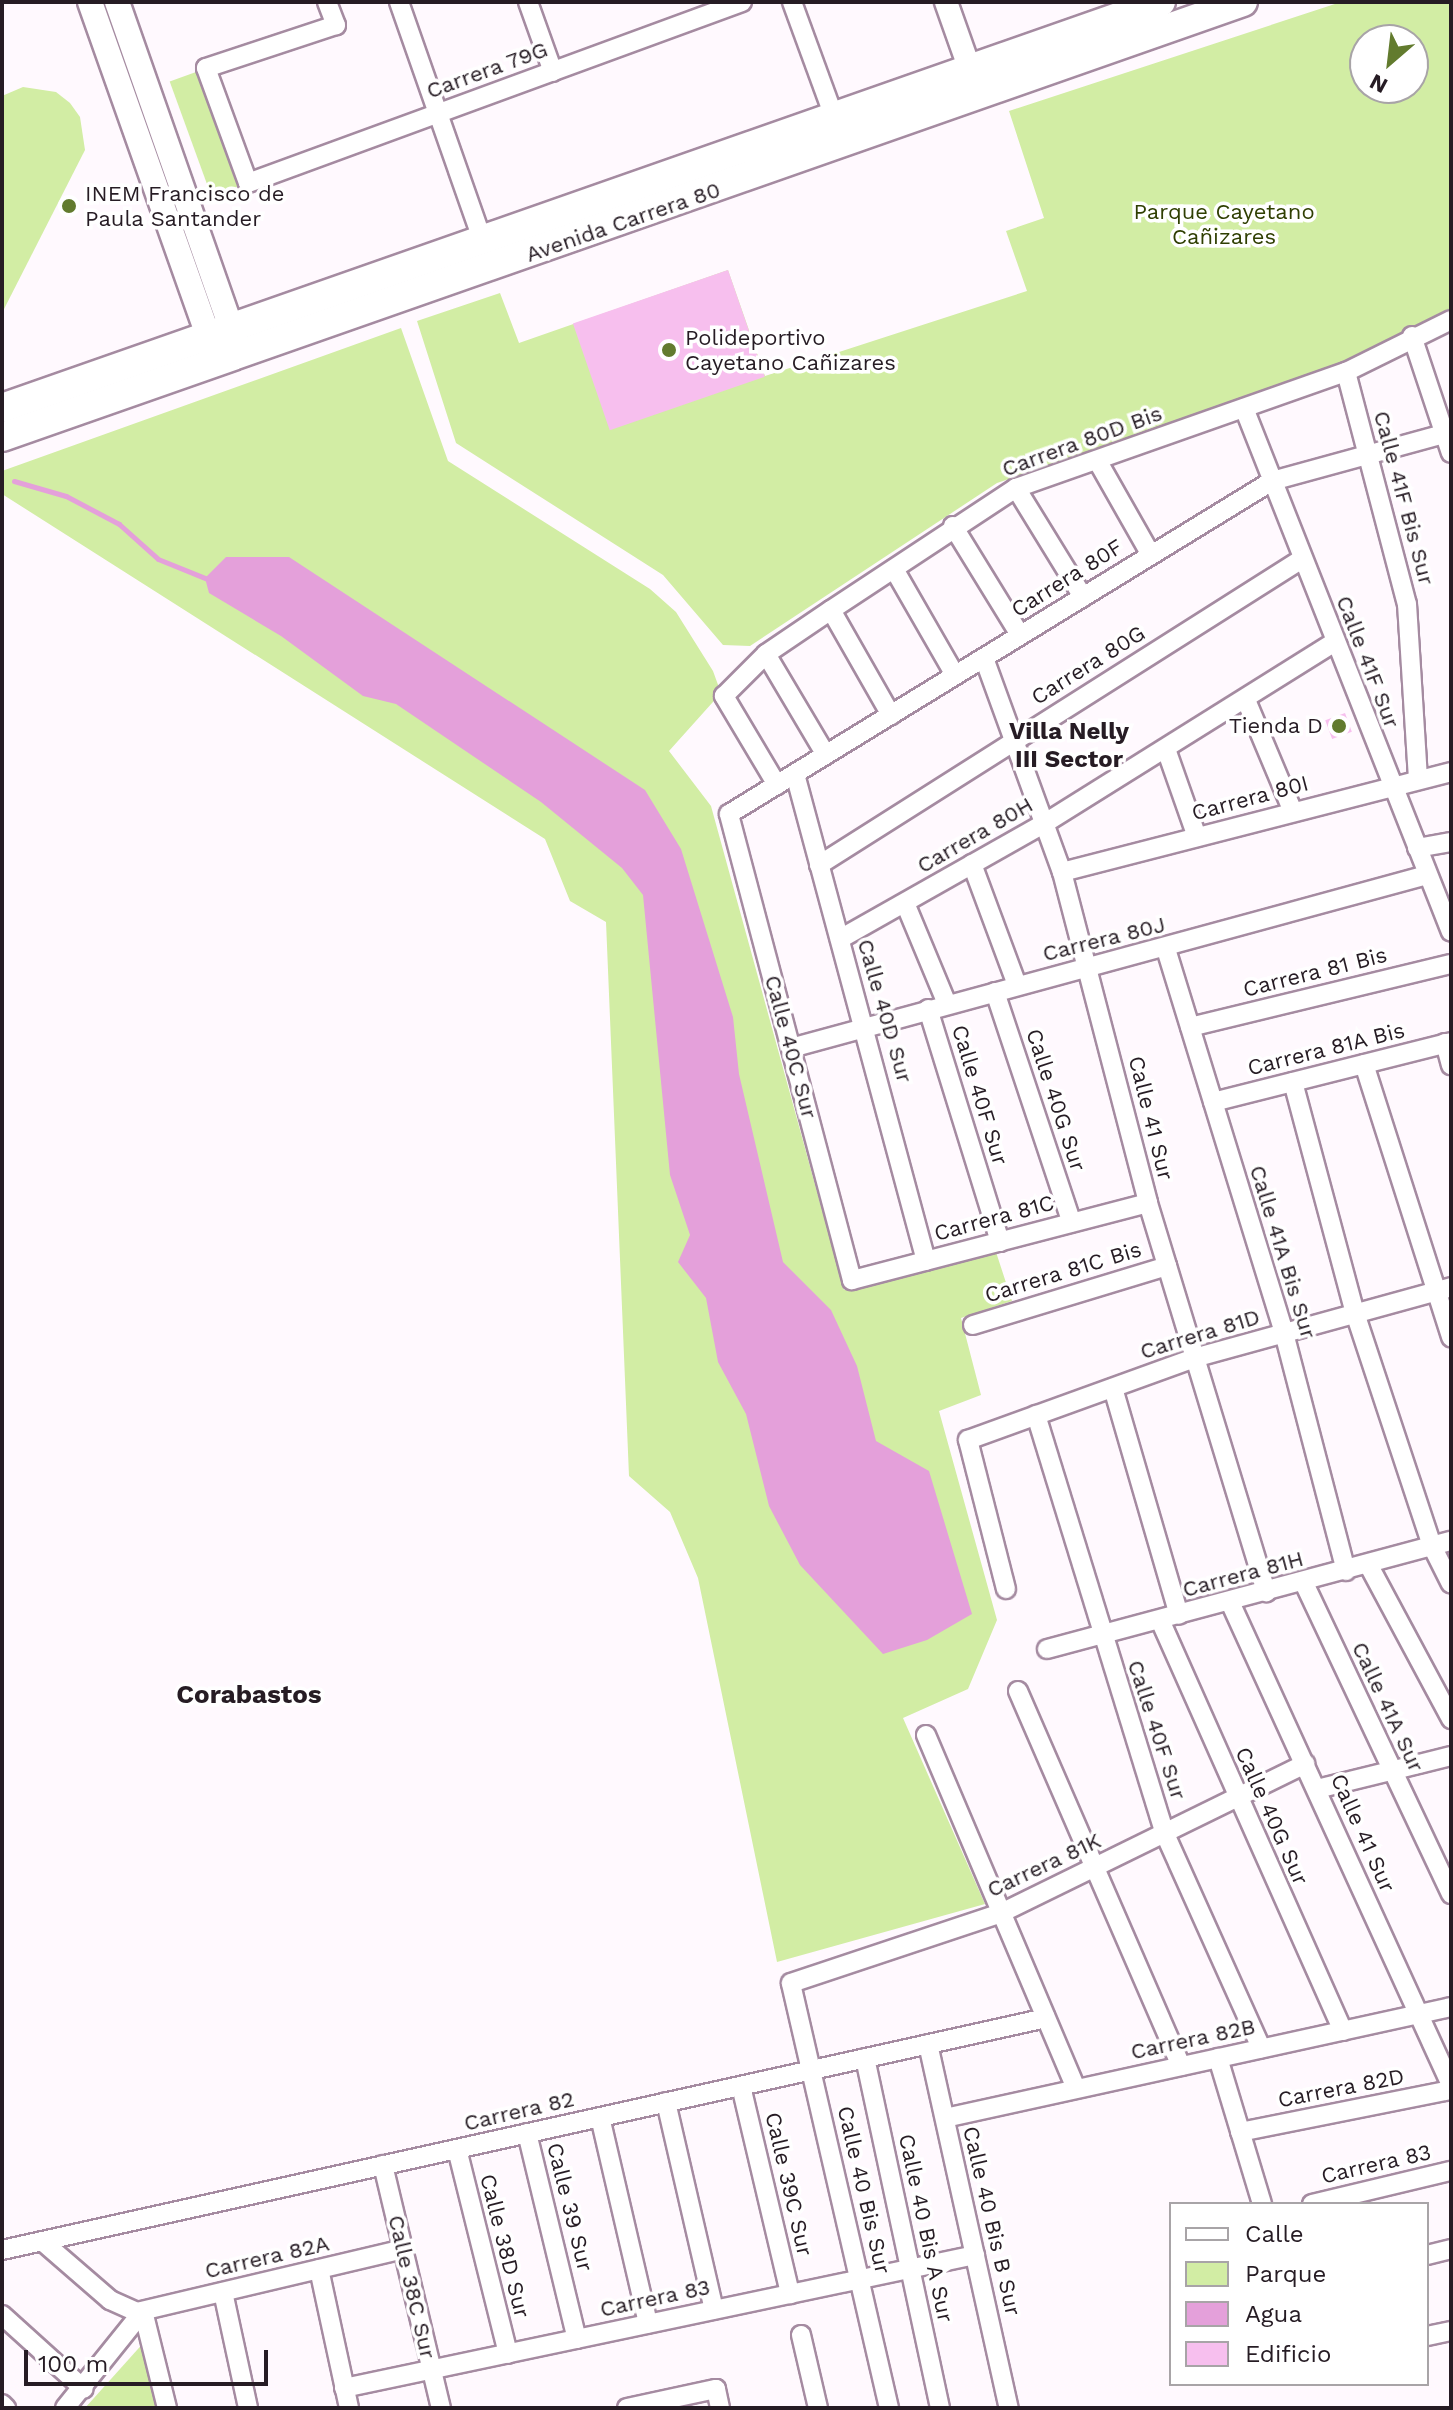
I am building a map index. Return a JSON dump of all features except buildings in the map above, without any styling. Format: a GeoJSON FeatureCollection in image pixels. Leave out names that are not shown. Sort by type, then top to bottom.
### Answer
{"type":"FeatureCollection","features":[{"type":"Feature","properties":{"kind":"main road"},"geometry":{"type":"LineString","coordinates":[[90,2],[220,331]]}},
{"type":"Feature","properties":{"kind":"main road"},"geometry":{"type":"LineString","coordinates":[[117,2],[229,358]]}},
{"type":"Feature","properties":{"kind":"main road","name":"Avenida Carrera 80"},"geometry":{"type":"LineString","coordinates":[[2,408],[1161,2]]}},
{"type":"Feature","properties":{"kind":"main road","name":"Avenida Carrera 80"},"geometry":{"type":"LineString","coordinates":[[2,437],[1243,2]]}},
{"type":"Feature","properties":{"kind":"street","name":"Carrera 79G"},"geometry":{"type":"LineString","coordinates":[[327,2],[336,25],[206,68],[248,183],[742,2]]}},
{"type":"Feature","properties":{"kind":"street"},"geometry":{"type":"LineString","coordinates":[[528,2],[553,72]]}},
{"type":"Feature","properties":{"kind":"street"},"geometry":{"type":"LineString","coordinates":[[792,2],[834,117]]}},
{"type":"Feature","properties":{"kind":"street"},"geometry":{"type":"LineString","coordinates":[[946,2],[979,96]]}},
{"type":"Feature","properties":{"kind":"street"},"geometry":{"type":"LineString","coordinates":[[401,3],[482,239]]}},
{"type":"Feature","properties":{"kind":"street","name":"Carrera 80D Bis"},"geometry":{"type":"LineString","coordinates":[[777,785],[724,696],[766,654],[953,526],[1016,488],[1346,372],[1412,336],[1451,320]]}},
{"type":"Feature","properties":{"kind":"street"},"geometry":{"type":"LineString","coordinates":[[1412,336],[1448,433],[1451,453]]}},
{"type":"Feature","properties":{"kind":"street","name":"Calle 41F Bis Sur"},"geometry":{"type":"LineString","coordinates":[[1346,372],[1407,604],[1418,780]]}},
{"type":"Feature","properties":{"kind":"street","name":"Calle 41F Sur"},"geometry":{"type":"LineString","coordinates":[[1244,408],[1391,786],[1449,923]]}},
{"type":"Feature","properties":{"kind":"street","name":"Carrera 80F"},"geometry":{"type":"LineString","coordinates":[[729,814],[1272,481],[1448,433]]}},
{"type":"Feature","properties":{"kind":"street"},"geometry":{"type":"LineString","coordinates":[[1097,460],[1151,555]]}},
{"type":"Feature","properties":{"kind":"street"},"geometry":{"type":"LineString","coordinates":[[1016,488],[1083,597]]}},
{"type":"Feature","properties":{"kind":"street"},"geometry":{"type":"LineString","coordinates":[[953,526],[1020,635]]}},
{"type":"Feature","properties":{"kind":"street","name":"Carrera 80G"},"geometry":{"type":"LineString","coordinates":[[819,865],[1302,559]]}},
{"type":"Feature","properties":{"kind":"street"},"geometry":{"type":"LineString","coordinates":[[894,569],[955,675]]}},
{"type":"Feature","properties":{"kind":"street"},"geometry":{"type":"LineString","coordinates":[[831,610],[891,715]]}},
{"type":"Feature","properties":{"kind":"street","name":"Carrera 80H"},"geometry":{"type":"LineString","coordinates":[[840,939],[1045,823],[1335,642]]}},
{"type":"Feature","properties":{"kind":"street"},"geometry":{"type":"LineString","coordinates":[[766,654],[826,755]]}},
{"type":"Feature","properties":{"kind":"street","name":"Calle 41 Sur"},"geometry":{"type":"LineString","coordinates":[[984,658],[1062,872],[1148,1203],[1266,1592]]}},
{"type":"Feature","properties":{"kind":"street"},"geometry":{"type":"LineString","coordinates":[[1246,700],[1293,812]]}},
{"type":"Feature","properties":{"kind":"street"},"geometry":{"type":"LineString","coordinates":[[1166,749],[1197,837]]}},
{"type":"Feature","properties":{"kind":"street","name":"Carrera 80I"},"geometry":{"type":"LineString","coordinates":[[1062,872],[1451,772]]}},
{"type":"Feature","properties":{"kind":"street","name":"Calle 40D Sur"},"geometry":{"type":"LineString","coordinates":[[795,774],[861,1029],[926,1261]]}},
{"type":"Feature","properties":{"kind":"street","name":"Calle 40C Sur"},"geometry":{"type":"LineString","coordinates":[[729,814],[852,1280]]}},
{"type":"Feature","properties":{"kind":"street"},"geometry":{"type":"LineString","coordinates":[[1417,848],[1451,842]]}},
{"type":"Feature","properties":{"kind":"street"},"geometry":{"type":"LineString","coordinates":[[972,864],[1017,985]]}},
{"type":"Feature","properties":{"kind":"street","name":"Carrera 80J"},"geometry":{"type":"LineString","coordinates":[[791,1048],[1017,985],[1166,949],[1427,875]]}},
{"type":"Feature","properties":{"kind":"street","name":"Calle 40F Sur"},"geometry":{"type":"LineString","coordinates":[[905,903],[947,1004]]}},
{"type":"Feature","properties":{"kind":"street","name":"Calle 41A Bis Sur"},"geometry":{"type":"LineString","coordinates":[[1166,949],[1284,1333],[1346,1571]]}},
{"type":"Feature","properties":{"kind":"street","name":"Carrera 81 Bis"},"geometry":{"type":"LineString","coordinates":[[1190,1027],[1451,964]]}},
{"type":"Feature","properties":{"kind":"street","name":"Calle 40G Sur"},"geometry":{"type":"LineString","coordinates":[[995,992],[1072,1223]]}},
{"type":"Feature","properties":{"kind":"street","name":"Calle 40F Sur"},"geometry":{"type":"LineString","coordinates":[[928,1009],[1000,1242]]}},
{"type":"Feature","properties":{"kind":"street"},"geometry":{"type":"LineString","coordinates":[[1448,1042],[1451,1065]]}},
{"type":"Feature","properties":{"kind":"street","name":"Carrera 81A Bis"},"geometry":{"type":"LineString","coordinates":[[1213,1102],[1448,1042]]}},
{"type":"Feature","properties":{"kind":"street"},"geometry":{"type":"LineString","coordinates":[[1364,1064],[1445,1289],[1451,1337]]}},
{"type":"Feature","properties":{"kind":"street"},"geometry":{"type":"LineString","coordinates":[[1293,1082],[1355,1313],[1432,1546],[1451,1584]]}},
{"type":"Feature","properties":{"kind":"street","name":"Carrera 81C"},"geometry":{"type":"LineString","coordinates":[[852,1280],[1148,1203]]}},
{"type":"Feature","properties":{"kind":"street","name":"Carrera 81C Bis"},"geometry":{"type":"LineString","coordinates":[[973,1325],[1167,1266]]}},
{"type":"Feature","properties":{"kind":"street","name":"Carrera 81D"},"geometry":{"type":"LineString","coordinates":[[1006,1589],[968,1440],[1194,1358],[1445,1289]]}},
{"type":"Feature","properties":{"kind":"street"},"geometry":{"type":"LineString","coordinates":[[1113,1388],[1179,1615]]}},
{"type":"Feature","properties":{"kind":"street","name":"Calle 40F Sur"},"geometry":{"type":"LineString","coordinates":[[1036,1415],[1100,1633],[1165,1834],[1261,2048]]}},
{"type":"Feature","properties":{"kind":"street","name":"Carrera 81H"},"geometry":{"type":"LineString","coordinates":[[1047,1649],[1304,1583],[1451,1541]]}},
{"type":"Feature","properties":{"kind":"street"},"geometry":{"type":"LineString","coordinates":[[1368,1564],[1451,1719]]}},
{"type":"Feature","properties":{"kind":"street","name":"Calle 41A Sur"},"geometry":{"type":"LineString","coordinates":[[1304,1583],[1451,1894]]}},
{"type":"Feature","properties":{"kind":"street","name":"Calle 41 Sur"},"geometry":{"type":"LineString","coordinates":[[1230,1602],[1451,2087]]}},
{"type":"Feature","properties":{"kind":"street","name":"Calle 40G Sur"},"geometry":{"type":"LineString","coordinates":[[1160,1620],[1343,2031]]}},
{"type":"Feature","properties":{"kind":"street"},"geometry":{"type":"LineString","coordinates":[[1018,1691],[1091,1871],[1181,2066]]}},
{"type":"Feature","properties":{"kind":"street"},"geometry":{"type":"LineString","coordinates":[[926,1735],[1076,2089]]}},
{"type":"Feature","properties":{"kind":"street"},"geometry":{"type":"LineString","coordinates":[[1317,1789],[1451,1756]]}},
{"type":"Feature","properties":{"kind":"street","name":"Carrera 81K"},"geometry":{"type":"LineString","coordinates":[[791,1983],[1001,1913],[1238,1800],[1305,1764]]}},
{"type":"Feature","properties":{"kind":"street","name":"Calle 40 Bis Sur"},"geometry":{"type":"LineString","coordinates":[[791,1983],[889,2408]]}},
{"type":"Feature","properties":{"kind":"street","name":"Carrera 82B"},"geometry":{"type":"LineString","coordinates":[[945,2118],[1451,2007]]}},
{"type":"Feature","properties":{"kind":"street","name":"Carrera 82"},"geometry":{"type":"LineString","coordinates":[[2,2250],[1046,2018]]}},
{"type":"Feature","properties":{"kind":"street","name":"Calle 40 Bis B Sur"},"geometry":{"type":"LineString","coordinates":[[928,2044],[1009,2408]]}},
{"type":"Feature","properties":{"kind":"street","name":"Calle 40 Bis A Sur"},"geometry":{"type":"LineString","coordinates":[[865,2058],[940,2408]]}},
{"type":"Feature","properties":{"kind":"street"},"geometry":{"type":"LineString","coordinates":[[1218,2058],[1261,2202]]}},
{"type":"Feature","properties":{"kind":"street","name":"Calle 39C Sur"},"geometry":{"type":"LineString","coordinates":[[741,2086],[790,2294]]}},
{"type":"Feature","properties":{"kind":"street","name":"Carrera 82D"},"geometry":{"type":"LineString","coordinates":[[1240,2132],[1451,2087]]}},
{"type":"Feature","properties":{"kind":"street"},"geometry":{"type":"LineString","coordinates":[[666,2102],[714,2310]]}},
{"type":"Feature","properties":{"kind":"street"},"geometry":{"type":"LineString","coordinates":[[600,2117],[648,2324]]}},
{"type":"Feature","properties":{"kind":"street","name":"Calle 39 Sur"},"geometry":{"type":"LineString","coordinates":[[527,2133],[577,2339]]}},
{"type":"Feature","properties":{"kind":"street","name":"Calle 38D Sur"},"geometry":{"type":"LineString","coordinates":[[457,2149],[508,2354]]}},
{"type":"Feature","properties":{"kind":"street","name":"Calle 38C Sur"},"geometry":{"type":"LineString","coordinates":[[383,2165],[441,2408]]}},
{"type":"Feature","properties":{"kind":"street","name":"Carrera 83"},"geometry":{"type":"LineString","coordinates":[[1320,2202],[1451,2171]]}},
{"type":"Feature","properties":{"kind":"street"},"geometry":{"type":"LineString","coordinates":[[42,2241],[110,2300],[143,2311]]}},
{"type":"Feature","properties":{"kind":"street","name":"Carrera 82A"},"geometry":{"type":"LineString","coordinates":[[143,2311],[403,2249]]}},
{"type":"Feature","properties":{"kind":"street"},"geometry":{"type":"LineString","coordinates":[[1429,2254],[1451,2249]]}},
{"type":"Feature","properties":{"kind":"street","name":"Carrera 83"},"geometry":{"type":"LineString","coordinates":[[344,2388],[975,2255]]}},
{"type":"Feature","properties":{"kind":"street"},"geometry":{"type":"LineString","coordinates":[[319,2269],[349,2408]]}},
{"type":"Feature","properties":{"kind":"street"},"geometry":{"type":"LineString","coordinates":[[223,2292],[248,2408]]}},
{"type":"Feature","properties":{"kind":"street"},"geometry":{"type":"LineString","coordinates":[[65,2408],[84,2389],[143,2311]]}},
{"type":"Feature","properties":{"kind":"street"},"geometry":{"type":"LineString","coordinates":[[143,2311],[167,2408]]}},
{"type":"Feature","properties":{"kind":"street"},"geometry":{"type":"LineString","coordinates":[[2,2315],[84,2389]]}},
{"type":"Feature","properties":{"kind":"street"},"geometry":{"type":"LineString","coordinates":[[1429,2336],[1451,2331]]}},
{"type":"Feature","properties":{"kind":"street"},"geometry":{"type":"LineString","coordinates":[[801,2335],[818,2408]]}},
{"type":"Feature","properties":{"kind":"street"},"geometry":{"type":"LineString","coordinates":[[627,2408],[716,2389],[720,2408]]}},
{"type":"Feature","properties":{"kind":"green space","name":"Parque Cayetano Cañizares"},"geometry":{"type":"Polygon","coordinates":[[[1341,2],[1451,2],[1451,312],[1315,377],[997,483],[750,646],[723,645],[663,575],[456,443],[417,321],[500,293],[519,343],[728,270],[765,376],[1027,291],[1006,231],[1044,218],[1009,111],[1341,2]]]}},
{"type":"Feature","properties":{"kind":"green space"},"geometry":{"type":"Polygon","coordinates":[[[196,72],[238,187],[211,196],[170,82],[196,72]]]}},
{"type":"Feature","properties":{"kind":"green space"},"geometry":{"type":"Polygon","coordinates":[[[23,87],[56,92],[70,103],[80,117],[85,150],[2,313],[2,96],[23,87]]]}},
{"type":"Feature","properties":{"kind":"green space"},"geometry":{"type":"Polygon","coordinates":[[[401,328],[448,461],[650,589],[676,612],[713,671],[721,693],[669,751],[711,806],[844,1290],[995,1249],[1012,1301],[961,1318],[981,1395],[939,1411],[997,1620],[968,1689],[903,1718],[985,1904],[777,1962],[698,1578],[670,1512],[629,1476],[606,922],[570,901],[545,839],[2,494],[2,471],[401,328]]]}},
{"type":"Feature","properties":{"kind":"green space"},"geometry":{"type":"Polygon","coordinates":[[[146,2340],[163,2408],[85,2408],[146,2340]]]}},
{"type":"Feature","properties":{"kind":"water"},"geometry":{"type":"Polygon","coordinates":[[[226,557],[289,557],[645,790],[681,849],[733,1017],[739,1074],[783,1262],[831,1310],[857,1366],[876,1441],[929,1471],[972,1614],[927,1640],[883,1654],[800,1565],[769,1506],[746,1414],[718,1362],[706,1298],[678,1262],[690,1235],[670,1175],[643,895],[622,868],[541,802],[396,704],[363,696],[281,636],[209,593],[205,578],[226,557]]]}},
{"type":"Feature","properties":{"kind":"waterway"},"geometry":{"type":"LineString","coordinates":[[14,481],[66,496],[119,524],[158,559],[205,578]]}},
{"type":"Feature","properties":{"kind":"place","name":"INEM Francisco de Paula Santander"},"geometry":{"type":"Point","coordinates":[69,206]}},
{"type":"Feature","properties":{"kind":"place","name":"Polideportivo Cayetano Cañizares"},"geometry":{"type":"Point","coordinates":[669,350]}},
{"type":"Feature","properties":{"kind":"place","name":"Tienda D"},"geometry":{"type":"Point","coordinates":[1339,726]}},
{"type":"Feature","properties":{"kind":"district","name":"Villa Nelly III Sector"},"geometry":{"type":"Point","coordinates":[1069,746]}},
{"type":"Feature","properties":{"kind":"district","name":"Corabastos"},"geometry":{"type":"Point","coordinates":[249,1695]}}]}
